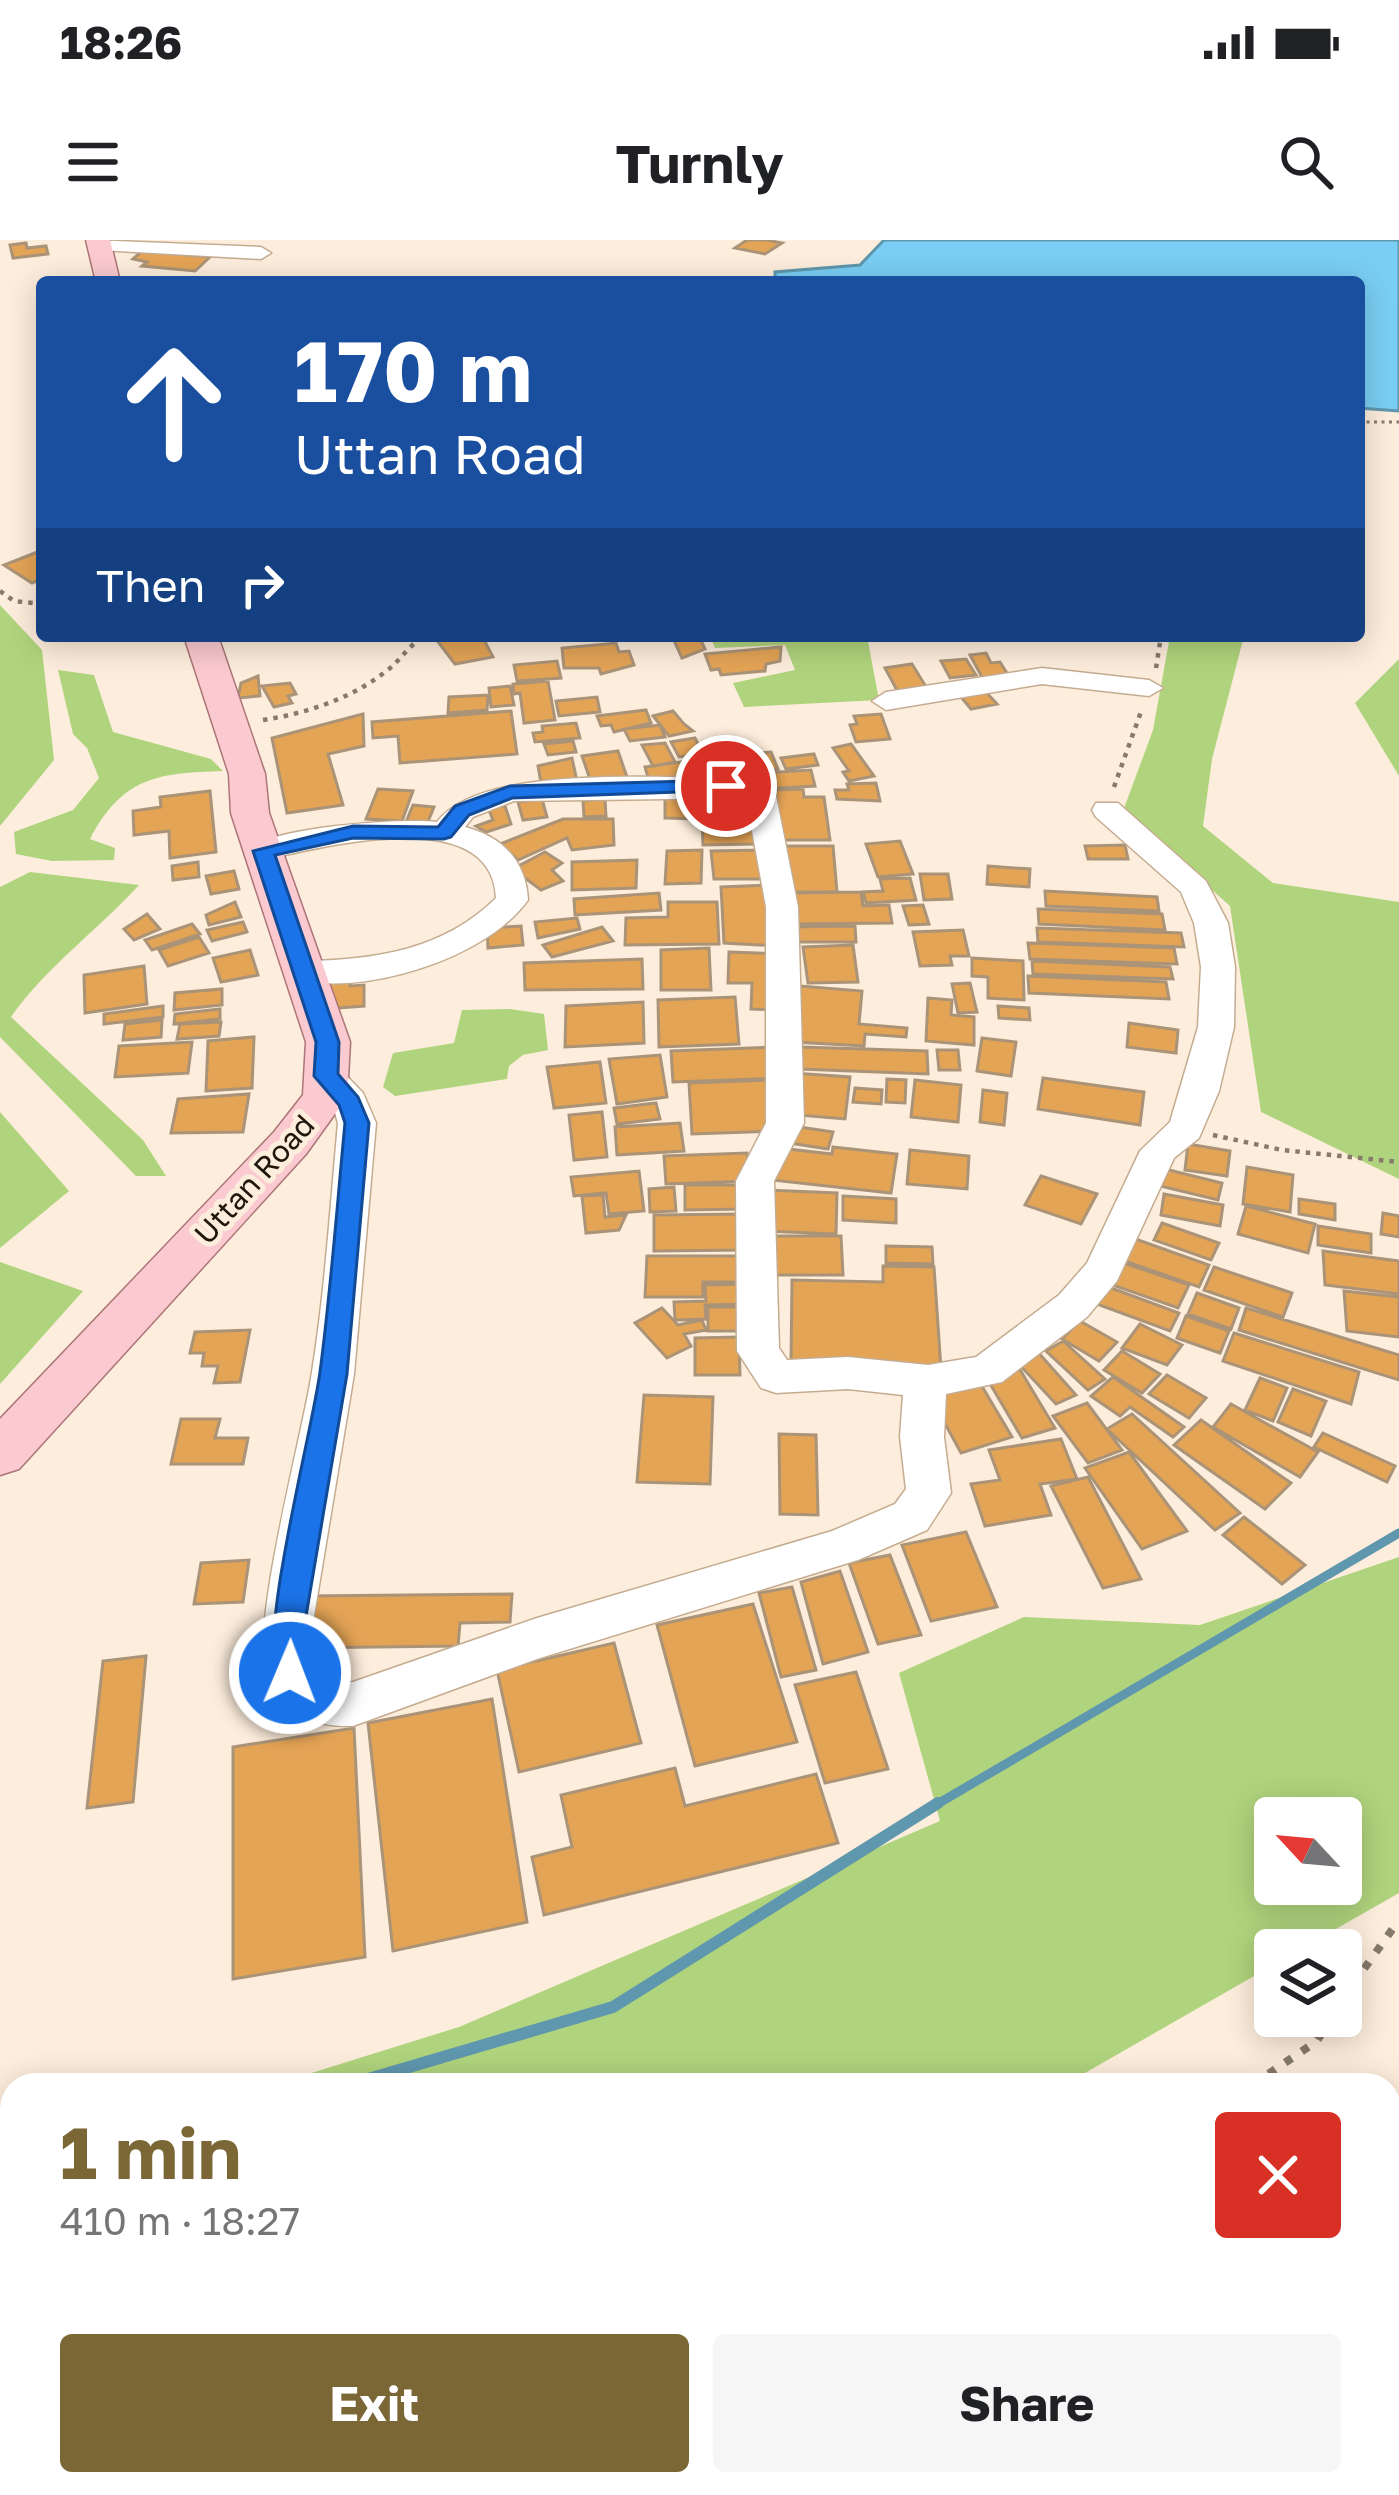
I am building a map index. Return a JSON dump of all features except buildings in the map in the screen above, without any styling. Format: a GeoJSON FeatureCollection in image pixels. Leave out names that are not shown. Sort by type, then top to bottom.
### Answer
{"type":"FeatureCollection","features":[{"type":"Feature","properties":{"kind":"main road"},"geometry":{"type":"LineString","coordinates":[[99,242],[108,276]]}},
{"type":"Feature","properties":{"kind":"main road","name":"Uttan Road"},"geometry":{"type":"LineString","coordinates":[[0,1454],[290,1144],[325,1097],[328,1042],[250,813],[248,774],[203,642]]}},
{"type":"Feature","properties":{"kind":"street"},"geometry":{"type":"LineString","coordinates":[[99,242],[261,253]]}},
{"type":"Feature","properties":{"kind":"street"},"geometry":{"type":"LineString","coordinates":[[886,701],[1042,676],[1149,688]]}},
{"type":"Feature","properties":{"kind":"street"},"geometry":{"type":"LineString","coordinates":[[444,833],[462,810],[510,792],[726,786],[760,791],[782,907],[785,1124],[755,1181],[758,1351],[776,1377],[848,1373],[928,1381],[987,1371],[1073,1306],[1103,1271],[1159,1151],[1186,1129],[1216,1027],[1218,967],[1211,923],[1195,888],[1106,810]]}},
{"type":"Feature","properties":{"kind":"street"},"geometry":{"type":"LineString","coordinates":[[263,851],[353,832],[444,833],[481,842],[508,872],[512,900],[494,923],[438,950],[384,965],[342,973],[304,972]]}},
{"type":"Feature","properties":{"kind":"street"},"geometry":{"type":"LineString","coordinates":[[326,1076],[350,1102],[357,1123],[333,1374],[289,1622],[290,1673],[299,1689],[324,1705],[353,1704],[537,1639],[842,1547],[911,1517],[929,1493],[922,1448],[922,1403],[928,1381]]}},
{"type":"Feature","properties":{"kind":"path"},"geometry":{"type":"LineString","coordinates":[[1365,422],[1399,422]]}},
{"type":"Feature","properties":{"kind":"path"},"geometry":{"type":"LineString","coordinates":[[0,591],[14,601],[36,603]]}},
{"type":"Feature","properties":{"kind":"path"},"geometry":{"type":"LineString","coordinates":[[229,720],[269,720],[357,688],[404,660],[415,642]]}},
{"type":"Feature","properties":{"kind":"path"},"geometry":{"type":"LineString","coordinates":[[1106,810],[1149,688],[1160,642]]}},
{"type":"Feature","properties":{"kind":"path"},"geometry":{"type":"LineString","coordinates":[[1186,1129],[1282,1150],[1399,1162]]}},
{"type":"Feature","properties":{"kind":"path"},"geometry":{"type":"LineString","coordinates":[[1362,1972],[1399,1920]]}},
{"type":"Feature","properties":{"kind":"path"},"geometry":{"type":"LineString","coordinates":[[1270,2073],[1319,2037]]}},
{"type":"Feature","properties":{"kind":"green space"},"geometry":{"type":"Polygon","coordinates":[[[0,605],[42,650],[54,760],[0,826],[0,605]]]}},
{"type":"Feature","properties":{"kind":"green space"},"geometry":{"type":"Polygon","coordinates":[[[712,642],[868,642],[879,700],[744,707],[733,683],[795,670],[785,645],[715,648],[712,642]]]}},
{"type":"Feature","properties":{"kind":"green space"},"geometry":{"type":"Polygon","coordinates":[[[1169,642],[1242,642],[1212,759],[1203,826],[1273,883],[1399,902],[1399,1179],[1261,1112],[1230,906],[1123,811],[1153,730],[1169,642]]]}},
{"type":"Feature","properties":{"kind":"green space"},"geometry":{"type":"Polygon","coordinates":[[[1399,659],[1399,776],[1355,703],[1399,659]]]}},
{"type":"Feature","properties":{"kind":"green space"},"geometry":{"type":"Polygon","coordinates":[[[58,670],[94,675],[113,732],[211,759],[223,771],[161,777],[144,782],[115,802],[90,839],[115,848],[114,860],[52,861],[16,854],[14,832],[73,810],[99,778],[87,748],[73,734],[58,670]]]}},
{"type":"Feature","properties":{"kind":"green space"},"geometry":{"type":"Polygon","coordinates":[[[30,872],[139,885],[40,981],[11,1017],[143,1140],[166,1176],[136,1176],[0,1037],[0,887],[30,872]]]}},
{"type":"Feature","properties":{"kind":"green space"},"geometry":{"type":"Polygon","coordinates":[[[462,1010],[544,1014],[548,1050],[523,1055],[509,1066],[507,1079],[395,1096],[383,1087],[393,1053],[454,1043],[462,1010]]]}},
{"type":"Feature","properties":{"kind":"green space"},"geometry":{"type":"Polygon","coordinates":[[[0,1112],[69,1191],[0,1248],[0,1112]]]}},
{"type":"Feature","properties":{"kind":"green space"},"geometry":{"type":"Polygon","coordinates":[[[0,1262],[83,1291],[0,1384],[0,1262]]]}},
{"type":"Feature","properties":{"kind":"green space"},"geometry":{"type":"Polygon","coordinates":[[[1399,1557],[1399,1893],[1336,1929],[1254,1929],[1254,1976],[1085,2073],[311,2073],[459,2027],[940,1821],[899,1673],[1024,1617],[1200,1625],[1399,1557]]]}},
{"type":"Feature","properties":{"kind":"water"},"geometry":{"type":"Polygon","coordinates":[[[884,240],[1399,240],[1399,411],[1365,408],[1365,276],[775,276],[775,272],[860,265],[884,240]]]}},
{"type":"Feature","properties":{"kind":"waterway"},"geometry":{"type":"LineString","coordinates":[[934,1806],[1399,1533]]}},
{"type":"Feature","properties":{"kind":"waterway"},"geometry":{"type":"LineString","coordinates":[[389,2073],[613,2007],[938,1803]]}},
{"type":"Feature","properties":{"kind":"route"},"geometry":{"type":"LineString","coordinates":[[290,1673],[289,1622],[333,1374],[357,1123],[350,1102],[326,1076],[328,1042],[263,851],[353,832],[444,833],[462,810],[510,792],[726,786]]}}]}
